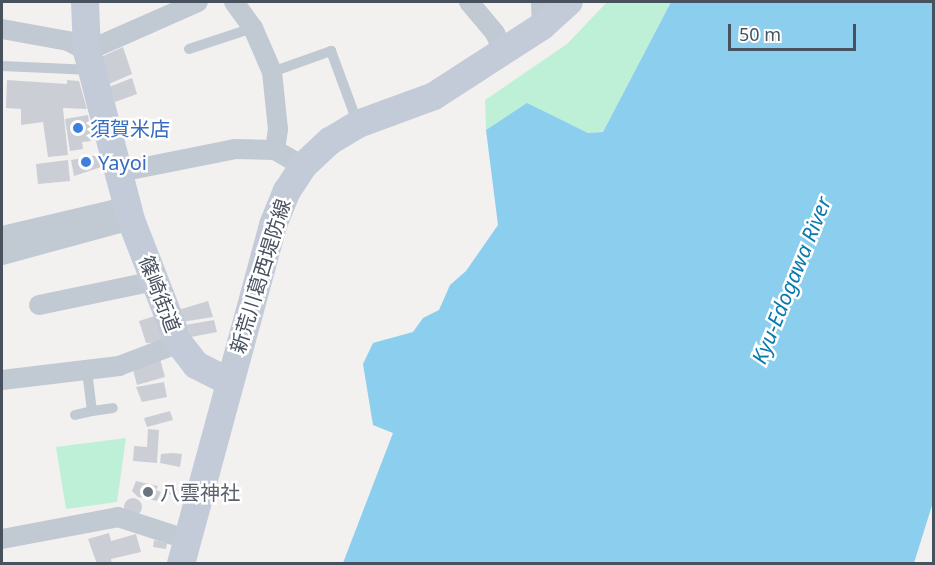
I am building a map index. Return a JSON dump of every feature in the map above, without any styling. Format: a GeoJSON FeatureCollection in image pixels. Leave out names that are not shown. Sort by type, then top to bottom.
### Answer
{"type":"FeatureCollection","features":[{"type":"Feature","properties":{"kind":"main road","name":"篠崎街道"},"geometry":{"type":"LineString","coordinates":[[85,2],[90,61],[120,172],[124,214],[179,343],[196,365],[228,381]]}},
{"type":"Feature","properties":{"kind":"main road","name":"新荒川葛西堤防線"},"geometry":{"type":"LineString","coordinates":[[228,381],[273,225],[286,191],[303,166],[330,141],[358,124],[434,96],[504,53],[541,14],[569,2]]}},
{"type":"Feature","properties":{"kind":"main road"},"geometry":{"type":"LineString","coordinates":[[184,552],[228,381]]}},
{"type":"Feature","properties":{"kind":"street"},"geometry":{"type":"LineString","coordinates":[[2,29],[68,41],[90,61],[198,2]]}},
{"type":"Feature","properties":{"kind":"street"},"geometry":{"type":"LineString","coordinates":[[234,2],[253,28],[272,72],[278,129],[275,150]]}},
{"type":"Feature","properties":{"kind":"street"},"geometry":{"type":"LineString","coordinates":[[469,2],[495,33],[504,53]]}},
{"type":"Feature","properties":{"kind":"street"},"geometry":{"type":"LineString","coordinates":[[120,172],[235,149],[275,150],[303,166]]}},
{"type":"Feature","properties":{"kind":"street"},"geometry":{"type":"LineString","coordinates":[[2,236],[124,214]]}},
{"type":"Feature","properties":{"kind":"street"},"geometry":{"type":"LineString","coordinates":[[2,255],[124,214]]}},
{"type":"Feature","properties":{"kind":"street"},"geometry":{"type":"LineString","coordinates":[[39,306],[154,281]]}},
{"type":"Feature","properties":{"kind":"street"},"geometry":{"type":"LineString","coordinates":[[2,380],[119,366],[179,343]]}},
{"type":"Feature","properties":{"kind":"street"},"geometry":{"type":"LineString","coordinates":[[2,539],[118,517],[184,552]]}},
{"type":"Feature","properties":{"kind":"lane"},"geometry":{"type":"LineString","coordinates":[[189,49],[253,28]]}},
{"type":"Feature","properties":{"kind":"lane"},"geometry":{"type":"LineString","coordinates":[[272,72],[331,51],[358,124]]}},
{"type":"Feature","properties":{"kind":"lane"},"geometry":{"type":"LineString","coordinates":[[2,66],[90,61]]}},
{"type":"Feature","properties":{"kind":"lane"},"geometry":{"type":"LineString","coordinates":[[87,371],[92,411]]}},
{"type":"Feature","properties":{"kind":"lane"},"geometry":{"type":"LineString","coordinates":[[75,415],[113,408]]}},
{"type":"Feature","properties":{"kind":"green space"},"geometry":{"type":"Polygon","coordinates":[[[607,2],[671,2],[603,132],[588,133],[527,104],[486,130],[485,100],[567,44],[607,2]]]}},
{"type":"Feature","properties":{"kind":"green space"},"geometry":{"type":"Polygon","coordinates":[[[126,438],[117,502],[66,509],[56,447],[126,438]]]}},
{"type":"Feature","properties":{"kind":"water","name":"Kyu-Edogawa River"},"geometry":{"type":"Polygon","coordinates":[[[671,2],[933,2],[934,499],[914,563],[343,563],[393,433],[373,425],[363,364],[373,343],[413,332],[423,318],[439,310],[450,285],[466,271],[498,225],[486,130],[527,103],[588,133],[603,132],[671,2]]]}},
{"type":"Feature","properties":{"kind":"building"},"geometry":{"type":"Polygon","coordinates":[[[123,47],[132,74],[109,84],[101,57],[123,47]]]}},
{"type":"Feature","properties":{"kind":"building"},"geometry":{"type":"Polygon","coordinates":[[[132,78],[137,94],[115,102],[109,87],[132,78]]]}},
{"type":"Feature","properties":{"kind":"building"},"geometry":{"type":"Polygon","coordinates":[[[7,80],[67,84],[67,80],[79,81],[87,109],[63,108],[68,155],[48,157],[43,122],[21,125],[21,109],[6,108],[7,80]]]}},
{"type":"Feature","properties":{"kind":"building"},"geometry":{"type":"Polygon","coordinates":[[[88,115],[92,141],[82,142],[83,149],[70,151],[65,119],[88,115]]]}},
{"type":"Feature","properties":{"kind":"building"},"geometry":{"type":"Polygon","coordinates":[[[99,155],[101,167],[74,176],[71,160],[99,155]]]}},
{"type":"Feature","properties":{"kind":"building"},"geometry":{"type":"Polygon","coordinates":[[[68,160],[70,181],[38,184],[36,164],[68,160]]]}},
{"type":"Feature","properties":{"kind":"building"},"geometry":{"type":"Polygon","coordinates":[[[208,301],[213,317],[182,322],[178,310],[208,301]]]}},
{"type":"Feature","properties":{"kind":"building"},"geometry":{"type":"Polygon","coordinates":[[[158,315],[166,342],[146,343],[139,321],[158,315]]]}},
{"type":"Feature","properties":{"kind":"building"},"geometry":{"type":"Polygon","coordinates":[[[214,320],[217,332],[191,337],[189,329],[186,330],[185,325],[214,320]]]}},
{"type":"Feature","properties":{"kind":"building"},"geometry":{"type":"Polygon","coordinates":[[[159,355],[165,377],[137,385],[132,366],[159,355]]]}},
{"type":"Feature","properties":{"kind":"building"},"geometry":{"type":"Polygon","coordinates":[[[164,382],[167,397],[142,402],[136,387],[164,382]]]}},
{"type":"Feature","properties":{"kind":"building"},"geometry":{"type":"Polygon","coordinates":[[[170,411],[173,420],[147,427],[144,418],[170,411]]]}},
{"type":"Feature","properties":{"kind":"building"},"geometry":{"type":"Polygon","coordinates":[[[148,429],[159,430],[157,463],[133,461],[134,446],[147,447],[148,429]]]}},
{"type":"Feature","properties":{"kind":"building"},"geometry":{"type":"Polygon","coordinates":[[[161,454],[182,454],[180,467],[160,463],[161,454]]]}},
{"type":"Feature","properties":{"kind":"building"},"geometry":{"type":"Polygon","coordinates":[[[136,481],[158,486],[156,490],[161,492],[157,501],[138,497],[132,491],[136,481]]]}},
{"type":"Feature","properties":{"kind":"building"},"geometry":{"type":"Polygon","coordinates":[[[170,486],[177,488],[175,496],[168,494],[170,486]]]}},
{"type":"Feature","properties":{"kind":"building"},"geometry":{"type":"Polygon","coordinates":[[[133,498],[139,501],[142,507],[139,513],[133,516],[127,513],[124,507],[127,501],[133,498]]]}},
{"type":"Feature","properties":{"kind":"building"},"geometry":{"type":"Polygon","coordinates":[[[109,533],[111,541],[136,534],[141,552],[111,559],[112,564],[97,564],[88,539],[109,533]]]}},
{"type":"Feature","properties":{"kind":"building"},"geometry":{"type":"Polygon","coordinates":[[[154,540],[167,543],[166,549],[153,547],[154,540]]]}},
{"type":"Feature","properties":{"kind":"place","name":"須賀米店"},"geometry":{"type":"Point","coordinates":[78,128]}},
{"type":"Feature","properties":{"kind":"place","name":"Yayoi"},"geometry":{"type":"Point","coordinates":[86,162]}},
{"type":"Feature","properties":{"kind":"place","name":"八雲神社"},"geometry":{"type":"Point","coordinates":[148,492]}}]}
